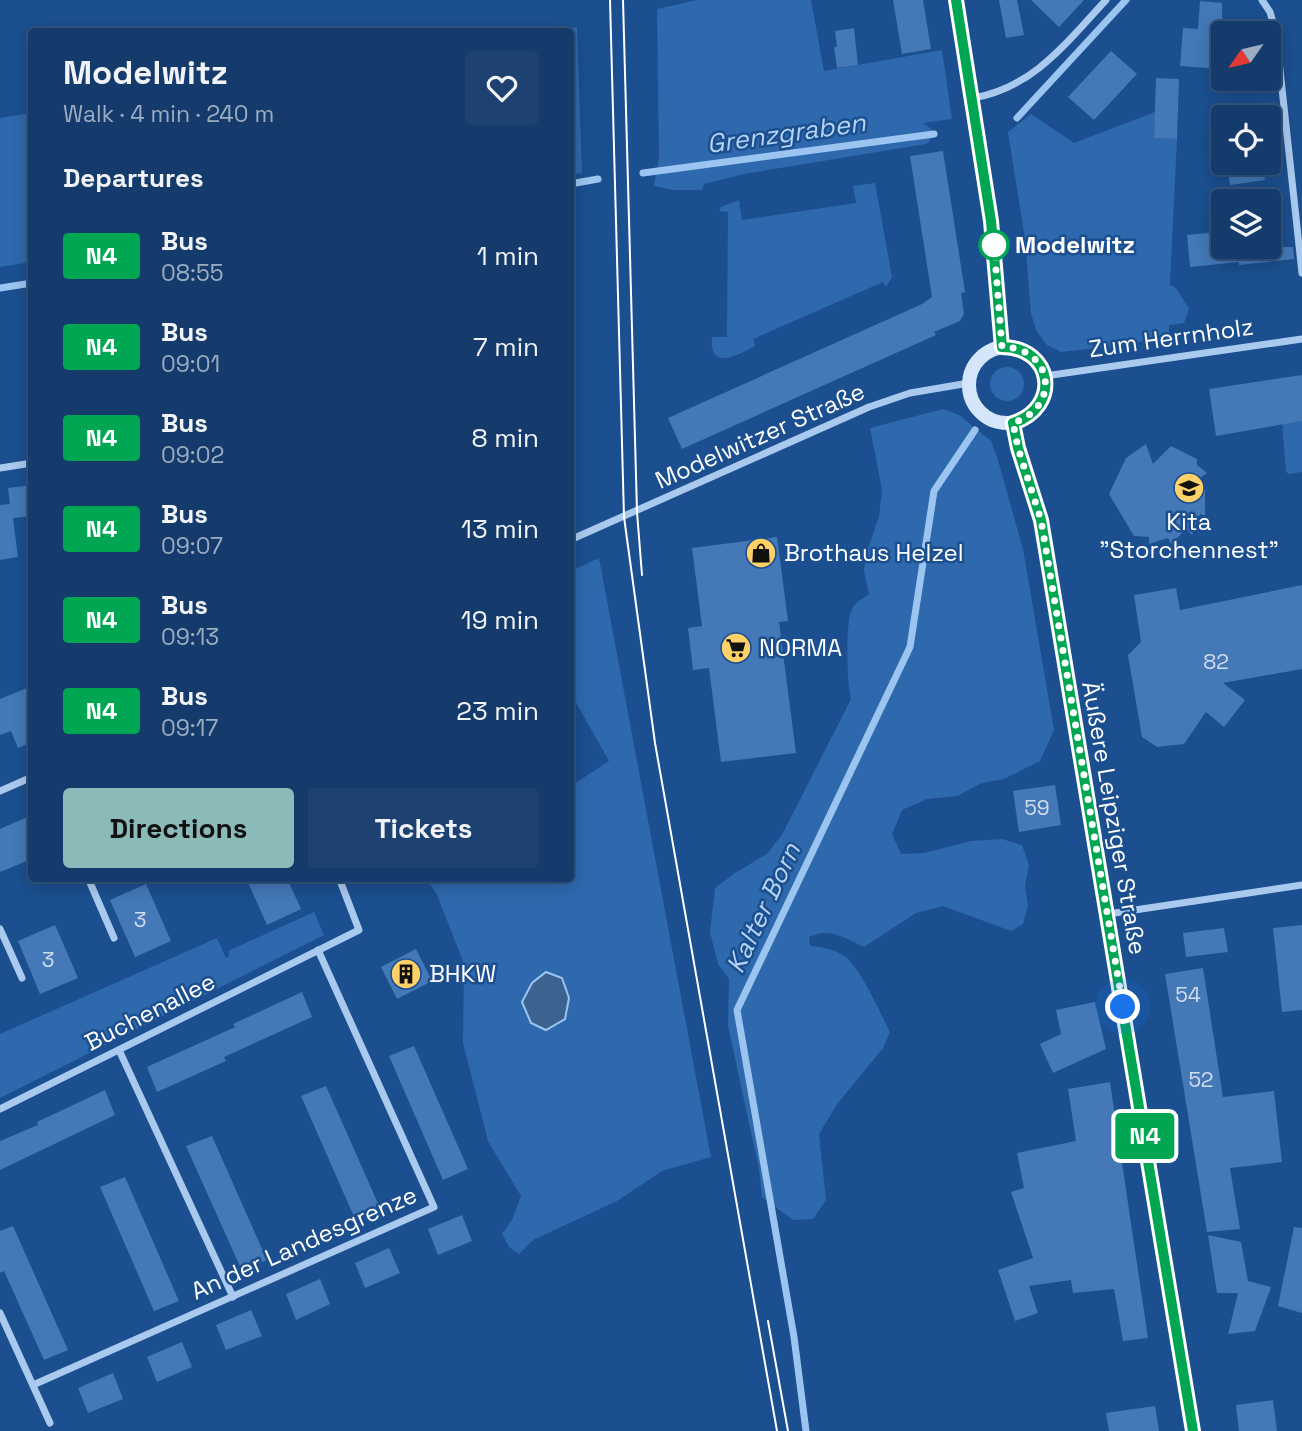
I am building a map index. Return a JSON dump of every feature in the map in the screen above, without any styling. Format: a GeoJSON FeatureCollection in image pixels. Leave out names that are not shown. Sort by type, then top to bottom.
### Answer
{"type":"FeatureCollection","features":[{"type":"Feature","properties":{"kind":"street"},"geometry":{"type":"LineString","coordinates":[[956,0],[992,230],[1002,347]]}},
{"type":"Feature","properties":{"kind":"street"},"geometry":{"type":"LineString","coordinates":[[973,98],[995,95],[1042,67],[1106,0]]}},
{"type":"Feature","properties":{"kind":"street"},"geometry":{"type":"LineString","coordinates":[[1262,0],[1270,12],[1276,33],[1302,273]]}},
{"type":"Feature","properties":{"kind":"street","name":"Zum Herrnholz"},"geometry":{"type":"LineString","coordinates":[[1045,376],[1302,339]]}},
{"type":"Feature","properties":{"kind":"street"},"geometry":{"type":"LineString","coordinates":[[1002,347],[1024,350],[1041,366],[1045,376],[1046,389],[1042,401],[1025,419],[1002,423],[982,414],[974,405],[969,383],[972,370],[979,359],[989,351],[1002,347]]}},
{"type":"Feature","properties":{"kind":"street","name":"Modelwitzer Straße"},"geometry":{"type":"LineString","coordinates":[[574,538],[869,407],[910,393],[969,383]]}},
{"type":"Feature","properties":{"kind":"street","name":"Äußere Leipziger Straße"},"geometry":{"type":"LineString","coordinates":[[1013,423],[1018,448],[1041,520],[1193,1431]]}},
{"type":"Feature","properties":{"kind":"street"},"geometry":{"type":"LineString","coordinates":[[0,468],[28,464]]}},
{"type":"Feature","properties":{"kind":"street"},"geometry":{"type":"LineString","coordinates":[[0,791],[28,779]]}},
{"type":"Feature","properties":{"kind":"street"},"geometry":{"type":"LineString","coordinates":[[90,882],[114,938]]}},
{"type":"Feature","properties":{"kind":"street"},"geometry":{"type":"LineString","coordinates":[[318,950],[359,930],[341,882]]}},
{"type":"Feature","properties":{"kind":"street"},"geometry":{"type":"LineString","coordinates":[[1108,914],[1302,885]]}},
{"type":"Feature","properties":{"kind":"street"},"geometry":{"type":"LineString","coordinates":[[0,929],[22,978]]}},
{"type":"Feature","properties":{"kind":"street","name":"Buchenallee"},"geometry":{"type":"LineString","coordinates":[[0,1109],[318,950]]}},
{"type":"Feature","properties":{"kind":"street","name":"An der Landesgrenze"},"geometry":{"type":"LineString","coordinates":[[33,1385],[434,1207],[318,950]]}},
{"type":"Feature","properties":{"kind":"street"},"geometry":{"type":"LineString","coordinates":[[119,1050],[233,1297]]}},
{"type":"Feature","properties":{"kind":"street"},"geometry":{"type":"LineString","coordinates":[[0,1312],[50,1423]]}},
{"type":"Feature","properties":{"kind":"shaded area"},"geometry":{"type":"Polygon","coordinates":[[[697,0],[811,0],[824,71],[942,50],[952,119],[923,123],[931,129],[933,137],[926,144],[744,174],[704,184],[702,190],[673,190],[654,186],[659,157],[657,9],[697,0]]]}},
{"type":"Feature","properties":{"kind":"shaded area"},"geometry":{"type":"Polygon","coordinates":[[[577,27],[582,173],[574,174],[574,28],[570,28],[577,27]]]}},
{"type":"Feature","properties":{"kind":"shaded area"},"geometry":{"type":"Polygon","coordinates":[[[1155,112],[1154,138],[1177,139],[1170,285],[1176,288],[1189,309],[1184,323],[1169,325],[1169,336],[1125,345],[1061,352],[1047,345],[1037,332],[1031,314],[1025,239],[1008,132],[1031,114],[1074,143],[1155,112]]]}},
{"type":"Feature","properties":{"kind":"shaded area"},"geometry":{"type":"Polygon","coordinates":[[[28,113],[28,262],[0,267],[0,118],[28,113]]]}},
{"type":"Feature","properties":{"kind":"shaded area"},"geometry":{"type":"Polygon","coordinates":[[[875,183],[892,277],[886,287],[883,282],[753,339],[755,346],[733,356],[720,358],[715,354],[712,337],[727,337],[728,212],[719,211],[721,207],[739,200],[742,220],[856,203],[853,186],[875,183]]]}},
{"type":"Feature","properties":{"kind":"shaded area"},"geometry":{"type":"Polygon","coordinates":[[[1007,367],[1019,372],[1024,384],[1019,396],[1007,401],[995,396],[990,384],[995,372],[1007,367]]]}},
{"type":"Feature","properties":{"kind":"shaded area"},"geometry":{"type":"Polygon","coordinates":[[[943,409],[959,415],[991,441],[998,460],[1023,549],[1054,730],[1040,761],[1004,779],[982,783],[957,796],[927,799],[902,810],[892,834],[901,854],[924,853],[971,841],[1002,839],[1022,845],[1029,865],[1025,885],[1028,906],[1023,924],[1011,931],[943,906],[916,913],[864,947],[830,933],[809,937],[810,946],[831,950],[849,960],[869,990],[890,1032],[883,1048],[838,1103],[819,1134],[826,1200],[813,1219],[793,1220],[762,1197],[759,1169],[728,1026],[729,979],[718,964],[710,932],[715,888],[768,853],[783,833],[851,699],[848,681],[848,627],[855,604],[869,594],[864,571],[866,555],[879,516],[882,490],[870,428],[943,409]]]}},
{"type":"Feature","properties":{"kind":"shaded area"},"geometry":{"type":"Polygon","coordinates":[[[1302,415],[1302,472],[1289,474],[1286,472],[1282,423],[1302,415]]]}},
{"type":"Feature","properties":{"kind":"shaded area"},"geometry":{"type":"Polygon","coordinates":[[[599,558],[711,1157],[662,1171],[617,1201],[533,1240],[519,1254],[509,1247],[502,1234],[512,1220],[521,1196],[488,1141],[463,1043],[464,964],[437,895],[429,882],[574,882],[574,784],[609,761],[574,699],[574,570],[599,558]]]}},
{"type":"Feature","properties":{"kind":"shaded area"},"geometry":{"type":"Polygon","coordinates":[[[314,912],[324,935],[0,1098],[0,1034],[217,938],[226,958],[229,956],[228,951],[314,912]]]}},
{"type":"Feature","properties":{"kind":"shaded area"},"geometry":{"type":"Polygon","coordinates":[[[546,972],[562,978],[569,998],[565,1019],[546,1030],[531,1023],[522,1002],[532,983],[546,972]]]}},
{"type":"Feature","properties":{"kind":"building"},"geometry":{"type":"Polygon","coordinates":[[[893,0],[923,0],[931,49],[902,54],[893,0]]]}},
{"type":"Feature","properties":{"kind":"building"},"geometry":{"type":"Polygon","coordinates":[[[999,0],[1017,0],[1024,35],[1006,38],[999,0]]]}},
{"type":"Feature","properties":{"kind":"building"},"geometry":{"type":"Polygon","coordinates":[[[1031,0],[1084,0],[1059,27],[1031,0]]]}},
{"type":"Feature","properties":{"kind":"building"},"geometry":{"type":"Polygon","coordinates":[[[1200,1],[1222,3],[1222,21],[1211,21],[1211,68],[1180,66],[1183,28],[1198,29],[1200,1]]]}},
{"type":"Feature","properties":{"kind":"building"},"geometry":{"type":"Polygon","coordinates":[[[854,28],[858,65],[837,68],[835,31],[854,28]]]}},
{"type":"Feature","properties":{"kind":"building"},"geometry":{"type":"Polygon","coordinates":[[[1111,51],[1137,74],[1094,120],[1068,97],[1111,51]]]}},
{"type":"Feature","properties":{"kind":"building"},"geometry":{"type":"Polygon","coordinates":[[[1156,78],[1179,79],[1177,139],[1154,138],[1156,78]]]}},
{"type":"Feature","properties":{"kind":"building"},"geometry":{"type":"Polygon","coordinates":[[[943,151],[965,292],[961,293],[964,314],[960,321],[934,332],[936,335],[682,449],[668,418],[922,304],[932,297],[910,156],[943,151]]]}},
{"type":"Feature","properties":{"kind":"building"},"geometry":{"type":"Polygon","coordinates":[[[1229,175],[1264,175],[1265,180],[1230,185],[1229,175]]]}},
{"type":"Feature","properties":{"kind":"building"},"geometry":{"type":"Polygon","coordinates":[[[1211,233],[1211,259],[1281,259],[1281,247],[1293,247],[1294,259],[1190,267],[1187,235],[1211,233]]]}},
{"type":"Feature","properties":{"kind":"building"},"geometry":{"type":"Polygon","coordinates":[[[1302,375],[1302,421],[1216,436],[1209,389],[1302,375]]]}},
{"type":"Feature","properties":{"kind":"building"},"geometry":{"type":"Polygon","coordinates":[[[1146,444],[1153,464],[1171,446],[1197,459],[1197,465],[1207,473],[1189,486],[1205,490],[1205,516],[1200,514],[1192,535],[1186,529],[1171,544],[1168,538],[1149,544],[1149,537],[1134,536],[1109,494],[1126,458],[1146,444]]]}},
{"type":"Feature","properties":{"kind":"building"},"geometry":{"type":"Polygon","coordinates":[[[28,486],[28,516],[13,518],[18,557],[0,560],[0,505],[10,504],[8,488],[28,486]]]}},
{"type":"Feature","properties":{"kind":"building","name":"NORMA"},"geometry":{"type":"Polygon","coordinates":[[[777,537],[788,621],[779,622],[796,753],[721,762],[709,668],[693,670],[688,628],[702,626],[692,548],[777,537]]]}},
{"type":"Feature","properties":{"kind":"building"},"geometry":{"type":"Polygon","coordinates":[[[1302,585],[1302,669],[1223,683],[1245,700],[1224,727],[1206,712],[1184,744],[1157,747],[1142,737],[1128,655],[1141,642],[1134,595],[1176,588],[1180,610],[1302,585]]]}},
{"type":"Feature","properties":{"kind":"building"},"geometry":{"type":"Polygon","coordinates":[[[28,688],[28,744],[18,748],[11,731],[0,735],[0,699],[28,688]]]}},
{"type":"Feature","properties":{"kind":"building"},"geometry":{"type":"Polygon","coordinates":[[[1055,785],[1061,825],[1019,832],[1013,791],[1055,785]]]}},
{"type":"Feature","properties":{"kind":"building"},"geometry":{"type":"Polygon","coordinates":[[[28,817],[28,861],[0,872],[0,829],[28,817]]]}},
{"type":"Feature","properties":{"kind":"building"},"geometry":{"type":"Polygon","coordinates":[[[248,882],[289,882],[301,909],[267,925],[248,882]]]}},
{"type":"Feature","properties":{"kind":"building"},"geometry":{"type":"Polygon","coordinates":[[[146,884],[171,941],[135,957],[110,900],[146,884]]]}},
{"type":"Feature","properties":{"kind":"building"},"geometry":{"type":"Polygon","coordinates":[[[55,925],[78,978],[40,994],[18,941],[55,925]]]}},
{"type":"Feature","properties":{"kind":"building"},"geometry":{"type":"Polygon","coordinates":[[[1302,925],[1302,1010],[1282,1012],[1273,928],[1302,925]]]}},
{"type":"Feature","properties":{"kind":"building"},"geometry":{"type":"Polygon","coordinates":[[[1224,928],[1228,952],[1186,957],[1183,933],[1224,928]]]}},
{"type":"Feature","properties":{"kind":"building","name":"BHKW"},"geometry":{"type":"Polygon","coordinates":[[[416,949],[432,981],[397,999],[381,967],[416,949]]]}},
{"type":"Feature","properties":{"kind":"building"},"geometry":{"type":"Polygon","coordinates":[[[1203,968],[1223,1097],[1274,1091],[1282,1162],[1230,1168],[1240,1229],[1207,1232],[1165,974],[1203,968]]]}},
{"type":"Feature","properties":{"kind":"building"},"geometry":{"type":"Polygon","coordinates":[[[302,992],[312,1017],[224,1057],[226,1061],[157,1092],[147,1067],[235,1027],[233,1024],[302,992]]]}},
{"type":"Feature","properties":{"kind":"building"},"geometry":{"type":"Polygon","coordinates":[[[1095,1002],[1106,1049],[1053,1073],[1040,1044],[1061,1034],[1056,1010],[1095,1002]]]}},
{"type":"Feature","properties":{"kind":"building"},"geometry":{"type":"Polygon","coordinates":[[[414,1046],[468,1169],[443,1180],[389,1056],[414,1046]]]}},
{"type":"Feature","properties":{"kind":"building"},"geometry":{"type":"Polygon","coordinates":[[[1110,1082],[1148,1338],[1123,1341],[1114,1289],[1073,1293],[1071,1280],[1029,1286],[1038,1313],[1015,1321],[998,1270],[1033,1258],[1011,1192],[1024,1188],[1017,1153],[1076,1141],[1068,1089],[1110,1082]]]}},
{"type":"Feature","properties":{"kind":"building"},"geometry":{"type":"Polygon","coordinates":[[[326,1086],[380,1208],[355,1219],[301,1096],[326,1086]]]}},
{"type":"Feature","properties":{"kind":"building"},"geometry":{"type":"Polygon","coordinates":[[[105,1090],[115,1115],[0,1170],[0,1141],[38,1125],[37,1122],[105,1090]]]}},
{"type":"Feature","properties":{"kind":"building"},"geometry":{"type":"Polygon","coordinates":[[[212,1136],[267,1260],[242,1271],[186,1146],[212,1136]]]}},
{"type":"Feature","properties":{"kind":"building"},"geometry":{"type":"Polygon","coordinates":[[[125,1177],[179,1301],[154,1311],[100,1187],[125,1177]]]}},
{"type":"Feature","properties":{"kind":"building"},"geometry":{"type":"Polygon","coordinates":[[[462,1215],[472,1241],[438,1255],[428,1229],[462,1215]]]}},
{"type":"Feature","properties":{"kind":"building"},"geometry":{"type":"Polygon","coordinates":[[[13,1226],[68,1350],[44,1360],[4,1271],[0,1273],[0,1231],[13,1226]]]}},
{"type":"Feature","properties":{"kind":"building"},"geometry":{"type":"Polygon","coordinates":[[[1294,1227],[1302,1228],[1302,1313],[1278,1306],[1294,1227]]]}},
{"type":"Feature","properties":{"kind":"building"},"geometry":{"type":"Polygon","coordinates":[[[1208,1235],[1241,1242],[1248,1281],[1271,1287],[1255,1331],[1228,1334],[1238,1293],[1217,1293],[1208,1235]]]}},
{"type":"Feature","properties":{"kind":"building"},"geometry":{"type":"Polygon","coordinates":[[[389,1248],[400,1273],[365,1288],[355,1263],[389,1248]]]}},
{"type":"Feature","properties":{"kind":"building"},"geometry":{"type":"Polygon","coordinates":[[[320,1279],[330,1304],[296,1320],[286,1294],[320,1279]]]}},
{"type":"Feature","properties":{"kind":"building"},"geometry":{"type":"Polygon","coordinates":[[[251,1310],[262,1336],[226,1350],[216,1325],[251,1310]]]}},
{"type":"Feature","properties":{"kind":"building"},"geometry":{"type":"Polygon","coordinates":[[[182,1342],[192,1367],[157,1382],[147,1357],[182,1342]]]}},
{"type":"Feature","properties":{"kind":"building"},"geometry":{"type":"Polygon","coordinates":[[[113,1373],[123,1399],[88,1413],[78,1388],[113,1373]]]}},
{"type":"Feature","properties":{"kind":"building"},"geometry":{"type":"Polygon","coordinates":[[[1273,1400],[1277,1431],[1239,1431],[1236,1405],[1273,1400]]]}},
{"type":"Feature","properties":{"kind":"building"},"geometry":{"type":"Polygon","coordinates":[[[1155,1406],[1159,1431],[1109,1431],[1106,1413],[1155,1406]]]}},
{"type":"Feature","properties":{"kind":"waterway","name":"Grenzgraben"},"geometry":{"type":"LineString","coordinates":[[1017,118],[1126,0]]}},
{"type":"Feature","properties":{"kind":"waterway","name":"Grenzgraben"},"geometry":{"type":"LineString","coordinates":[[643,173],[934,134]]}},
{"type":"Feature","properties":{"kind":"waterway","name":"Grenzgraben"},"geometry":{"type":"LineString","coordinates":[[574,183],[598,179]]}},
{"type":"Feature","properties":{"kind":"waterway","name":"Grenzgraben"},"geometry":{"type":"LineString","coordinates":[[0,288],[28,284]]}},
{"type":"Feature","properties":{"kind":"waterway","name":"Kalter Born"},"geometry":{"type":"LineString","coordinates":[[806,1431],[794,1337],[737,1010],[910,647],[934,491],[975,430]]}},
{"type":"Feature","properties":{"kind":"tram line"},"geometry":{"type":"LineString","coordinates":[[610,0],[624,517],[655,743],[777,1431]]}},
{"type":"Feature","properties":{"kind":"tram line"},"geometry":{"type":"LineString","coordinates":[[623,0],[637,512],[642,575]]}},
{"type":"Feature","properties":{"kind":"tram line"},"geometry":{"type":"LineString","coordinates":[[768,1321],[788,1431]]}},
{"type":"Feature","properties":{"kind":"bus line","name":"N4"},"geometry":{"type":"LineString","coordinates":[[956,0],[991,221],[1002,347],[1024,350],[1041,366],[1045,376],[1046,389],[1042,401],[1025,419],[1013,423],[1018,448],[1041,520],[1193,1431]]}},
{"type":"Feature","properties":{"kind":"place","name":"Modelwitz"},"geometry":{"type":"Point","coordinates":[994,245]}},
{"type":"Feature","properties":{"kind":"place","name":"Kita \"Storchennest\""},"geometry":{"type":"Point","coordinates":[1189,488]}},
{"type":"Feature","properties":{"kind":"place","name":"Brothaus Helzel"},"geometry":{"type":"Point","coordinates":[761,553]}},
{"type":"Feature","properties":{"kind":"place","name":"NORMA"},"geometry":{"type":"Point","coordinates":[736,648]}},
{"type":"Feature","properties":{"kind":"place","name":"BHKW"},"geometry":{"type":"Point","coordinates":[406,974]}},
{"type":"Feature","properties":{"kind":"route"},"geometry":{"type":"LineString","coordinates":[[994,245],[1002,347],[1024,350],[1041,366],[1045,376],[1046,389],[1042,401],[1025,419],[1013,423],[1018,448],[1041,520],[1123,1007]]}}]}
